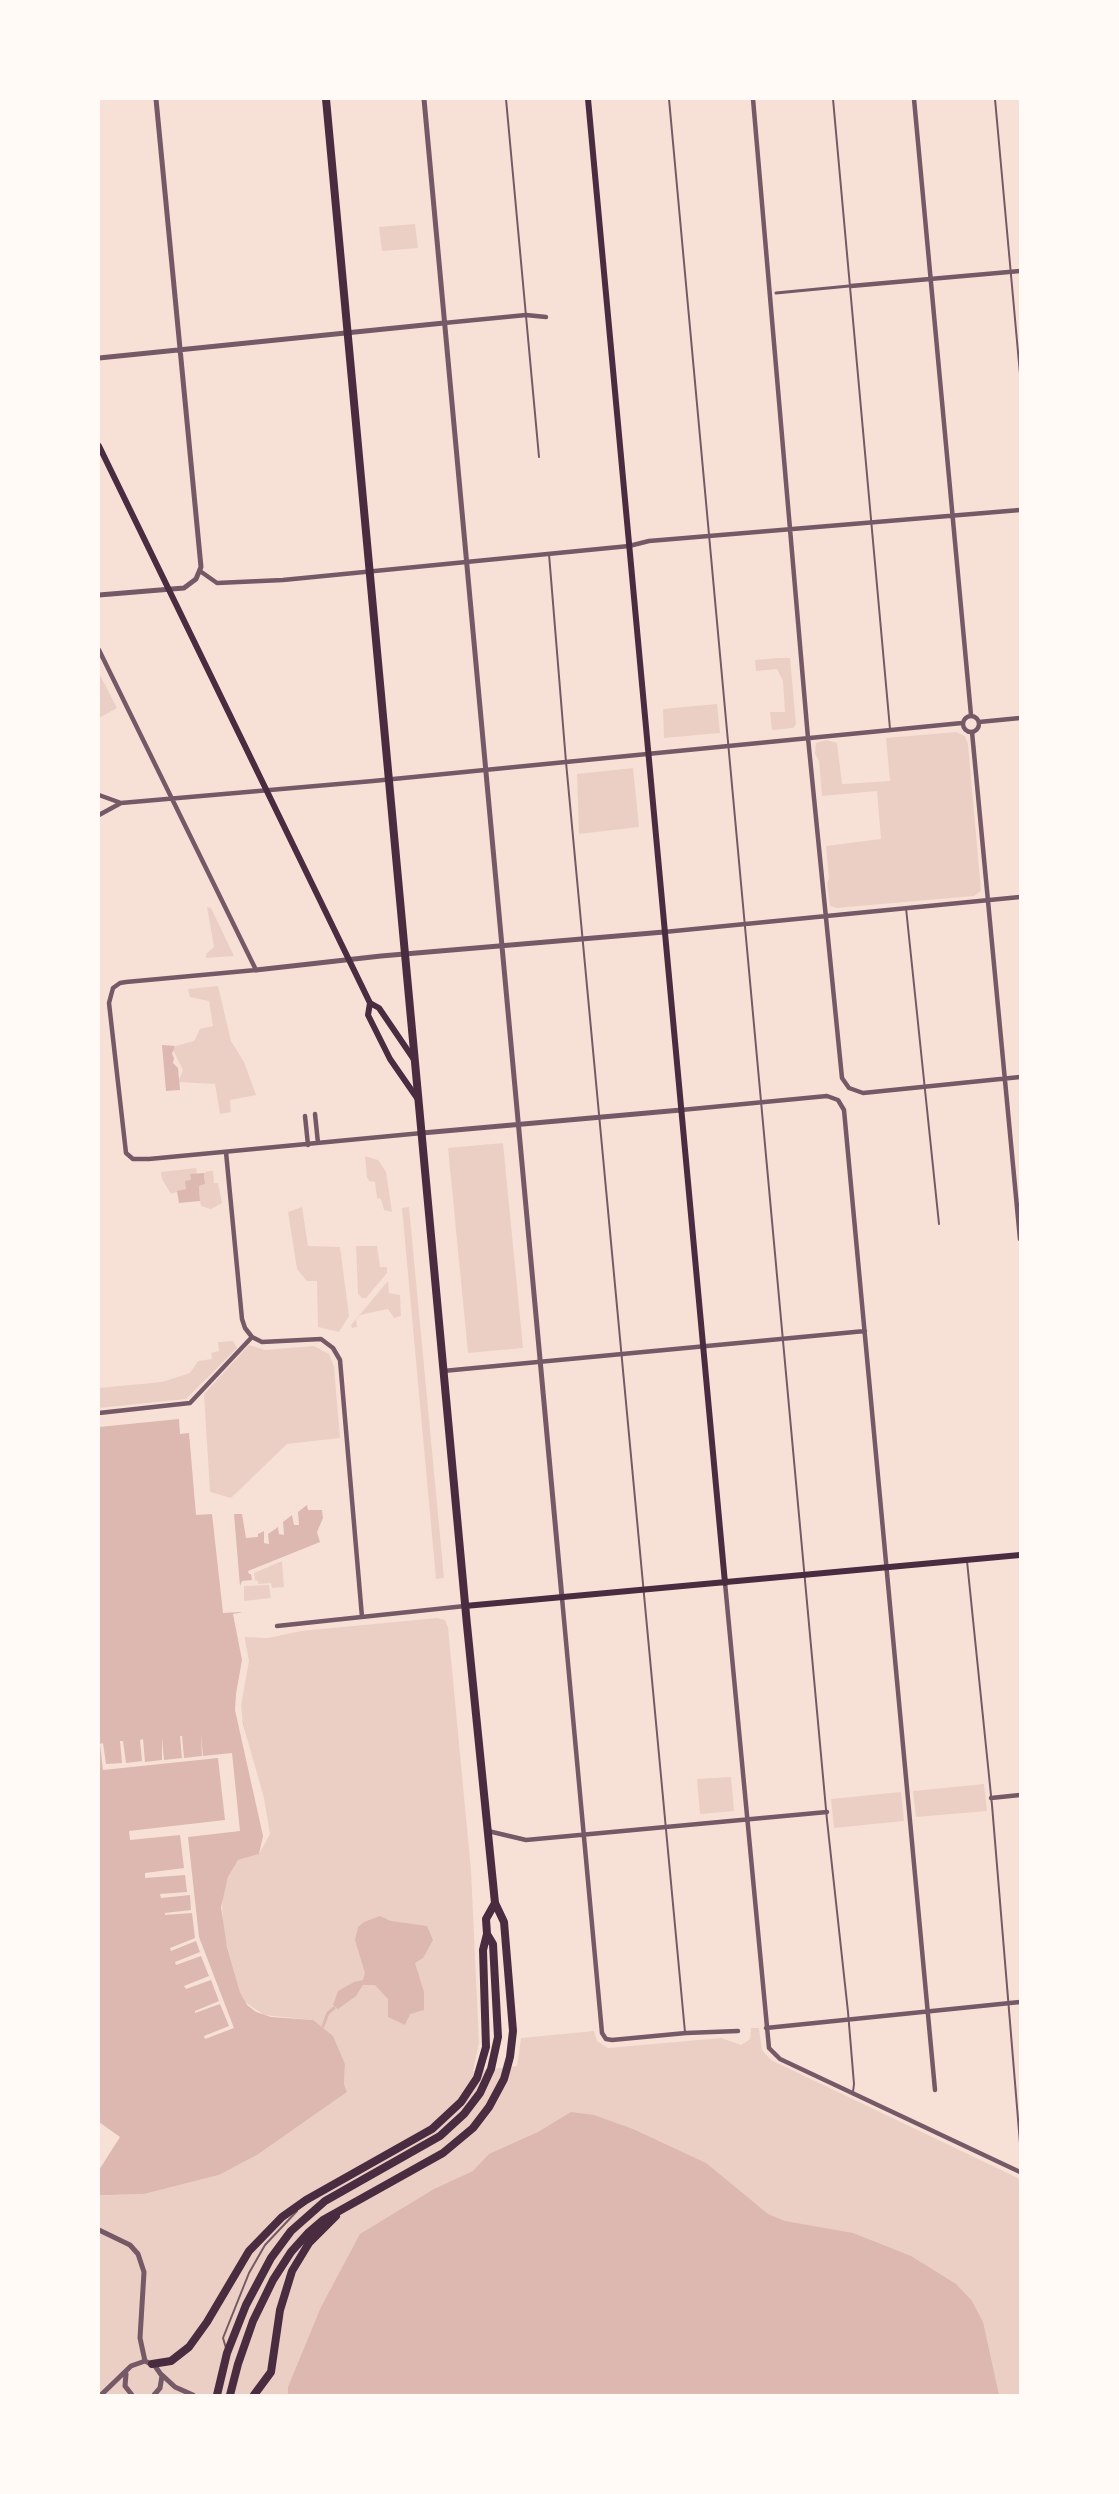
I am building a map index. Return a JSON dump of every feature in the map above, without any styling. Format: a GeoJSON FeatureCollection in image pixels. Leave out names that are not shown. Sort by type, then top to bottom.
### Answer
{"type":"FeatureCollection","features":[{"type":"Feature","properties":{"kind":"highway"},"geometry":{"type":"LineString","coordinates":[[230,2395],[236,2370],[258,2309],[287,2257],[314,2227],[345,2207],[443,2153],[477,2122],[495,2096],[508,2066],[513,2018],[504,1922],[495,1903],[465,1606],[407,954],[326,99]]}},
{"type":"Feature","properties":{"kind":"highway"},"geometry":{"type":"LineString","coordinates":[[148,2363],[171,2361],[189,2347],[207,2322],[241,2262],[256,2242],[289,2211],[440,2123],[465,2097],[480,2068],[486,2039],[483,1950],[487,1934],[486,1919],[495,1903]]}},
{"type":"Feature","properties":{"kind":"highway"},"geometry":{"type":"LineString","coordinates":[[217,2395],[227,2353],[241,2316],[258,2280],[295,2227],[325,2201],[435,2139],[457,2121],[480,2092],[491,2069],[498,2037],[493,1944],[487,1934]]}},
{"type":"Feature","properties":{"kind":"highway"},"geometry":{"type":"LineString","coordinates":[[255,2395],[271,2372],[280,2310],[296,2263],[309,2243],[345,2207]]}},
{"type":"Feature","properties":{"kind":"main road"},"geometry":{"type":"LineString","coordinates":[[588,99],[725,1583]]}},
{"type":"Feature","properties":{"kind":"main road"},"geometry":{"type":"LineString","coordinates":[[99,446],[370,1003],[379,1008],[416,1063]]}},
{"type":"Feature","properties":{"kind":"main road"},"geometry":{"type":"LineString","coordinates":[[370,1003],[368,1015],[390,1059],[419,1101]]}},
{"type":"Feature","properties":{"kind":"main road"},"geometry":{"type":"LineString","coordinates":[[465,1606],[1020,1555]]}},
{"type":"Feature","properties":{"kind":"street"},"geometry":{"type":"LineString","coordinates":[[99,595],[184,588],[192,583],[200,571],[156,99]]}},
{"type":"Feature","properties":{"kind":"street"},"geometry":{"type":"LineString","coordinates":[[424,99],[602,2031],[606,2039],[612,2040],[738,2031]]}},
{"type":"Feature","properties":{"kind":"street"},"geometry":{"type":"LineString","coordinates":[[753,99],[808,738],[843,1082],[849,1088],[863,1093],[1020,1077]]}},
{"type":"Feature","properties":{"kind":"street"},"geometry":{"type":"LineString","coordinates":[[914,99],[970,715]]}},
{"type":"Feature","properties":{"kind":"street"},"geometry":{"type":"LineString","coordinates":[[776,293],[1020,271]]}},
{"type":"Feature","properties":{"kind":"street"},"geometry":{"type":"LineString","coordinates":[[99,358],[526,315],[546,317]]}},
{"type":"Feature","properties":{"kind":"street"},"geometry":{"type":"LineString","coordinates":[[200,571],[210,580],[220,583],[283,580],[629,546],[643,542],[1020,510]]}},
{"type":"Feature","properties":{"kind":"street"},"geometry":{"type":"LineString","coordinates":[[99,650],[256,970]]}},
{"type":"Feature","properties":{"kind":"street"},"geometry":{"type":"LineString","coordinates":[[962,723],[966,731],[972,732],[978,728],[979,722],[975,716],[970,715]]}},
{"type":"Feature","properties":{"kind":"street"},"geometry":{"type":"LineString","coordinates":[[962,723],[970,715]]}},
{"type":"Feature","properties":{"kind":"street"},"geometry":{"type":"LineString","coordinates":[[979,722],[1020,718]]}},
{"type":"Feature","properties":{"kind":"street"},"geometry":{"type":"LineString","coordinates":[[99,815],[121,803],[390,780],[962,723]]}},
{"type":"Feature","properties":{"kind":"street"},"geometry":{"type":"LineString","coordinates":[[972,732],[1020,1239]]}},
{"type":"Feature","properties":{"kind":"street"},"geometry":{"type":"LineString","coordinates":[[99,795],[121,803]]}},
{"type":"Feature","properties":{"kind":"street"},"geometry":{"type":"LineString","coordinates":[[935,2090],[844,1110],[838,1100],[826,1096],[149,1160],[133,1159],[128,1156],[124,1148],[109,1003],[113,988],[126,982],[407,954],[745,925],[1020,897]]}},
{"type":"Feature","properties":{"kind":"street"},"geometry":{"type":"LineString","coordinates":[[315,1114],[318,1143]]}},
{"type":"Feature","properties":{"kind":"street"},"geometry":{"type":"LineString","coordinates":[[305,1116],[308,1145]]}},
{"type":"Feature","properties":{"kind":"street"},"geometry":{"type":"LineString","coordinates":[[226,1152],[242,1319],[252,1337],[262,1342],[318,1339],[333,1348],[340,1360],[362,1617]]}},
{"type":"Feature","properties":{"kind":"street"},"geometry":{"type":"LineString","coordinates":[[443,1371],[865,1331]]}},
{"type":"Feature","properties":{"kind":"street"},"geometry":{"type":"LineString","coordinates":[[99,1413],[190,1403],[252,1337]]}},
{"type":"Feature","properties":{"kind":"street"},"geometry":{"type":"LineString","coordinates":[[725,1583],[768,2046],[774,2055],[1020,2172]]}},
{"type":"Feature","properties":{"kind":"street"},"geometry":{"type":"LineString","coordinates":[[278,1626],[465,1606]]}},
{"type":"Feature","properties":{"kind":"street"},"geometry":{"type":"LineString","coordinates":[[991,1798],[1020,1795]]}},
{"type":"Feature","properties":{"kind":"street"},"geometry":{"type":"LineString","coordinates":[[488,1831],[526,1840],[827,1812]]}},
{"type":"Feature","properties":{"kind":"street"},"geometry":{"type":"LineString","coordinates":[[766,2028],[1020,2002]]}},
{"type":"Feature","properties":{"kind":"street"},"geometry":{"type":"LineString","coordinates":[[99,2230],[130,2245],[138,2254],[144,2272],[141,2349],[148,2363],[175,2387],[193,2395]]}},
{"type":"Feature","properties":{"kind":"street"},"geometry":{"type":"LineString","coordinates":[[101,2395],[134,2364],[148,2363]]}},
{"type":"Feature","properties":{"kind":"street"},"geometry":{"type":"LineString","coordinates":[[126,2372],[125,2386],[132,2395]]}},
{"type":"Feature","properties":{"kind":"street"},"geometry":{"type":"LineString","coordinates":[[154,2395],[162,2384],[160,2372]]}},
{"type":"Feature","properties":{"kind":"lane"},"geometry":{"type":"LineString","coordinates":[[506,99],[539,457]]}},
{"type":"Feature","properties":{"kind":"lane"},"geometry":{"type":"LineString","coordinates":[[669,99],[853,2092]]}},
{"type":"Feature","properties":{"kind":"lane"},"geometry":{"type":"LineString","coordinates":[[833,99],[890,729]]}},
{"type":"Feature","properties":{"kind":"lane"},"geometry":{"type":"LineString","coordinates":[[996,99],[1020,374]]}},
{"type":"Feature","properties":{"kind":"lane"},"geometry":{"type":"LineString","coordinates":[[549,554],[566,762],[686,2033]]}},
{"type":"Feature","properties":{"kind":"lane"},"geometry":{"type":"LineString","coordinates":[[906,908],[939,1224]]}},
{"type":"Feature","properties":{"kind":"lane"},"geometry":{"type":"LineString","coordinates":[[967,1560],[991,1798],[1020,2143]]}},
{"type":"Feature","properties":{"kind":"lane"},"geometry":{"type":"LineString","coordinates":[[227,2353],[223,2338],[249,2273],[265,2245],[292,2215],[319,2192]]}},
{"type":"Feature","properties":{"kind":"shaded area"},"geometry":{"type":"Polygon","coordinates":[[[415,224],[418,248],[382,251],[379,227],[415,224]]]}},
{"type":"Feature","properties":{"kind":"shaded area"},"geometry":{"type":"Polygon","coordinates":[[[790,658],[796,724],[793,728],[772,730],[770,712],[785,712],[783,681],[777,669],[756,671],[755,660],[790,658]]]}},
{"type":"Feature","properties":{"kind":"shaded area"},"geometry":{"type":"Polygon","coordinates":[[[99,673],[117,708],[99,718],[99,673]]]}},
{"type":"Feature","properties":{"kind":"shaded area"},"geometry":{"type":"Polygon","coordinates":[[[717,704],[720,733],[664,738],[663,709],[717,704]]]}},
{"type":"Feature","properties":{"kind":"shaded area"},"geometry":{"type":"Polygon","coordinates":[[[956,732],[965,736],[968,744],[981,891],[974,896],[836,908],[830,906],[826,846],[881,839],[877,791],[822,796],[819,761],[815,754],[816,743],[826,740],[837,743],[842,784],[890,781],[886,738],[956,732]]]}},
{"type":"Feature","properties":{"kind":"shaded area"},"geometry":{"type":"Polygon","coordinates":[[[633,768],[639,827],[579,834],[577,774],[633,768]]]}},
{"type":"Feature","properties":{"kind":"shaded area"},"geometry":{"type":"Polygon","coordinates":[[[207,907],[211,908],[234,956],[206,958],[206,954],[214,947],[207,907]]]}},
{"type":"Feature","properties":{"kind":"shaded area"},"geometry":{"type":"Polygon","coordinates":[[[218,986],[231,1041],[244,1062],[256,1095],[230,1100],[231,1112],[220,1114],[215,1084],[178,1082],[183,1070],[173,1050],[176,1046],[194,1041],[200,1029],[213,1026],[209,1001],[190,997],[188,989],[218,986]]]}},
{"type":"Feature","properties":{"kind":"shaded area"},"geometry":{"type":"Polygon","coordinates":[[[162,1045],[175,1046],[172,1054],[173,1063],[178,1068],[180,1090],[166,1091],[162,1045]]]}},
{"type":"Feature","properties":{"kind":"shaded area"},"geometry":{"type":"Polygon","coordinates":[[[503,1143],[523,1348],[468,1353],[448,1148],[503,1143]]]}},
{"type":"Feature","properties":{"kind":"shaded area"},"geometry":{"type":"Polygon","coordinates":[[[365,1156],[378,1160],[386,1172],[392,1212],[384,1210],[381,1199],[377,1198],[375,1182],[369,1181],[367,1177],[365,1156]]]}},
{"type":"Feature","properties":{"kind":"shaded area"},"geometry":{"type":"Polygon","coordinates":[[[196,1168],[197,1174],[190,1174],[191,1180],[186,1189],[171,1194],[162,1179],[161,1172],[196,1168]]]}},
{"type":"Feature","properties":{"kind":"shaded area"},"geometry":{"type":"Polygon","coordinates":[[[213,1171],[214,1183],[218,1183],[222,1203],[211,1209],[201,1206],[200,1201],[199,1186],[205,1184],[204,1173],[213,1171]]]}},
{"type":"Feature","properties":{"kind":"shaded area"},"geometry":{"type":"Polygon","coordinates":[[[204,1173],[205,1184],[199,1186],[200,1201],[179,1203],[177,1191],[186,1189],[185,1181],[191,1180],[190,1174],[204,1173]]]}},
{"type":"Feature","properties":{"kind":"shaded area"},"geometry":{"type":"Polygon","coordinates":[[[302,1207],[308,1246],[340,1247],[349,1316],[339,1332],[318,1327],[317,1281],[307,1281],[297,1269],[288,1212],[302,1207]]]}},
{"type":"Feature","properties":{"kind":"shaded area"},"geometry":{"type":"Polygon","coordinates":[[[409,1207],[444,1578],[436,1579],[402,1208],[409,1207]]]}},
{"type":"Feature","properties":{"kind":"shaded area"},"geometry":{"type":"Polygon","coordinates":[[[356,1246],[377,1246],[380,1267],[387,1267],[387,1273],[366,1298],[358,1294],[356,1246]]]}},
{"type":"Feature","properties":{"kind":"shaded area"},"geometry":{"type":"Polygon","coordinates":[[[388,1281],[389,1293],[400,1295],[401,1316],[394,1318],[388,1309],[360,1315],[356,1320],[357,1327],[352,1328],[351,1325],[388,1281]]]}},
{"type":"Feature","properties":{"kind":"shaded area"},"geometry":{"type":"Polygon","coordinates":[[[233,1341],[237,1348],[186,1399],[99,1408],[99,1388],[162,1382],[190,1373],[198,1361],[212,1359],[211,1353],[219,1351],[218,1342],[233,1341]]]}},
{"type":"Feature","properties":{"kind":"shaded area"},"geometry":{"type":"Polygon","coordinates":[[[249,1345],[265,1350],[314,1346],[329,1354],[334,1367],[340,1438],[287,1444],[231,1498],[210,1492],[204,1394],[249,1345]]]}},
{"type":"Feature","properties":{"kind":"shaded area"},"geometry":{"type":"Polygon","coordinates":[[[179,1419],[180,1434],[189,1433],[196,1515],[212,1514],[223,1613],[241,1612],[246,1662],[239,1705],[267,1825],[259,1854],[238,1860],[228,1877],[221,1907],[227,1947],[240,1992],[247,2005],[256,2012],[271,2017],[313,2020],[333,2036],[345,2064],[344,2084],[347,2092],[257,2155],[219,2175],[144,2194],[99,2195],[99,1427],[179,1419]]]}},
{"type":"Feature","properties":{"kind":"shaded area"},"geometry":{"type":"Polygon","coordinates":[[[307,1505],[308,1510],[322,1510],[323,1518],[317,1532],[320,1542],[248,1571],[252,1580],[242,1581],[240,1586],[234,1514],[242,1514],[246,1538],[258,1537],[258,1534],[264,1531],[264,1543],[269,1544],[268,1534],[278,1527],[279,1534],[284,1535],[283,1522],[292,1515],[294,1525],[299,1525],[298,1512],[307,1505]]]}},
{"type":"Feature","properties":{"kind":"shaded area"},"geometry":{"type":"Polygon","coordinates":[[[282,1561],[284,1587],[272,1588],[271,1583],[258,1584],[254,1573],[282,1561]]]}},
{"type":"Feature","properties":{"kind":"shaded area"},"geometry":{"type":"Polygon","coordinates":[[[269,1585],[271,1598],[244,1601],[244,1586],[269,1585]]]}},
{"type":"Feature","properties":{"kind":"shaded area"},"geometry":{"type":"Polygon","coordinates":[[[437,1618],[445,1620],[448,1627],[471,1870],[479,2043],[473,2071],[517,2066],[521,2038],[594,2031],[597,2041],[608,2048],[721,2038],[741,2045],[750,2039],[751,2028],[759,2028],[762,2050],[771,2060],[1020,2179],[1020,2395],[99,2395],[99,2195],[144,2194],[219,2175],[257,2155],[347,2092],[344,2084],[345,2064],[313,2020],[264,2015],[245,2002],[223,1932],[222,1899],[230,1871],[238,1860],[259,1854],[239,1705],[243,1637],[268,1638],[301,1631],[437,1618]]]}},
{"type":"Feature","properties":{"kind":"shaded area"},"geometry":{"type":"Polygon","coordinates":[[[731,1777],[734,1811],[700,1814],[697,1779],[731,1777]]]}},
{"type":"Feature","properties":{"kind":"shaded area"},"geometry":{"type":"Polygon","coordinates":[[[984,1784],[987,1811],[916,1817],[913,1791],[984,1784]]]}},
{"type":"Feature","properties":{"kind":"shaded area"},"geometry":{"type":"Polygon","coordinates":[[[901,1792],[904,1821],[834,1828],[831,1799],[901,1792]]]}},
{"type":"Feature","properties":{"kind":"shaded area"},"geometry":{"type":"Polygon","coordinates":[[[380,1916],[391,1921],[427,1926],[433,1940],[423,1958],[415,1963],[424,1992],[424,2010],[410,2014],[405,2025],[388,2017],[388,1999],[375,1985],[363,1985],[356,1996],[338,2009],[333,2005],[338,1991],[363,1980],[365,1973],[355,1940],[358,1927],[380,1916]]]}},
{"type":"Feature","properties":{"kind":"shaded area"},"geometry":{"type":"Polygon","coordinates":[[[571,2112],[594,2115],[633,2129],[706,2163],[768,2214],[785,2221],[853,2233],[911,2256],[956,2284],[972,2301],[983,2322],[999,2395],[288,2395],[288,2387],[321,2307],[360,2234],[434,2189],[473,2171],[489,2154],[538,2132],[571,2112]]]}},
{"type":"Feature","properties":{"kind":"pier"},"geometry":{"type":"Polygon","coordinates":[[[244,1612],[244,1635],[249,1661],[241,1705],[243,1724],[264,1798],[270,1834],[259,1854],[263,1836],[235,1710],[242,1660],[233,1614],[244,1612]]]}},
{"type":"Feature","properties":{"kind":"pier"},"geometry":{"type":"Polygon","coordinates":[[[201,1734],[203,1756],[232,1753],[240,1831],[188,1837],[199,1937],[234,2028],[205,2039],[204,2036],[229,2026],[220,2004],[195,2013],[219,2001],[211,1980],[186,1989],[184,1986],[209,1976],[201,1956],[176,1965],[175,1962],[200,1952],[196,1941],[171,1951],[170,1948],[195,1938],[192,1913],[165,1915],[165,1913],[191,1910],[190,1895],[161,1898],[160,1894],[187,1892],[185,1875],[145,1878],[145,1873],[184,1868],[180,1835],[130,1840],[129,1831],[225,1820],[218,1758],[103,1770],[100,1744],[103,1743],[106,1764],[122,1763],[120,1741],[123,1741],[126,1763],[142,1761],[140,1740],[143,1739],[145,1762],[162,1760],[162,1738],[164,1760],[182,1758],[180,1736],[182,1736],[184,1758],[202,1756],[201,1734]]]}},
{"type":"Feature","properties":{"kind":"pier"},"geometry":{"type":"Polygon","coordinates":[[[99,2122],[120,2137],[99,2170],[99,2122]]]}},
{"type":"Feature","properties":{"kind":"waterway"},"geometry":{"type":"LineString","coordinates":[[323,2026],[328,2013],[334,2008]]}}]}
